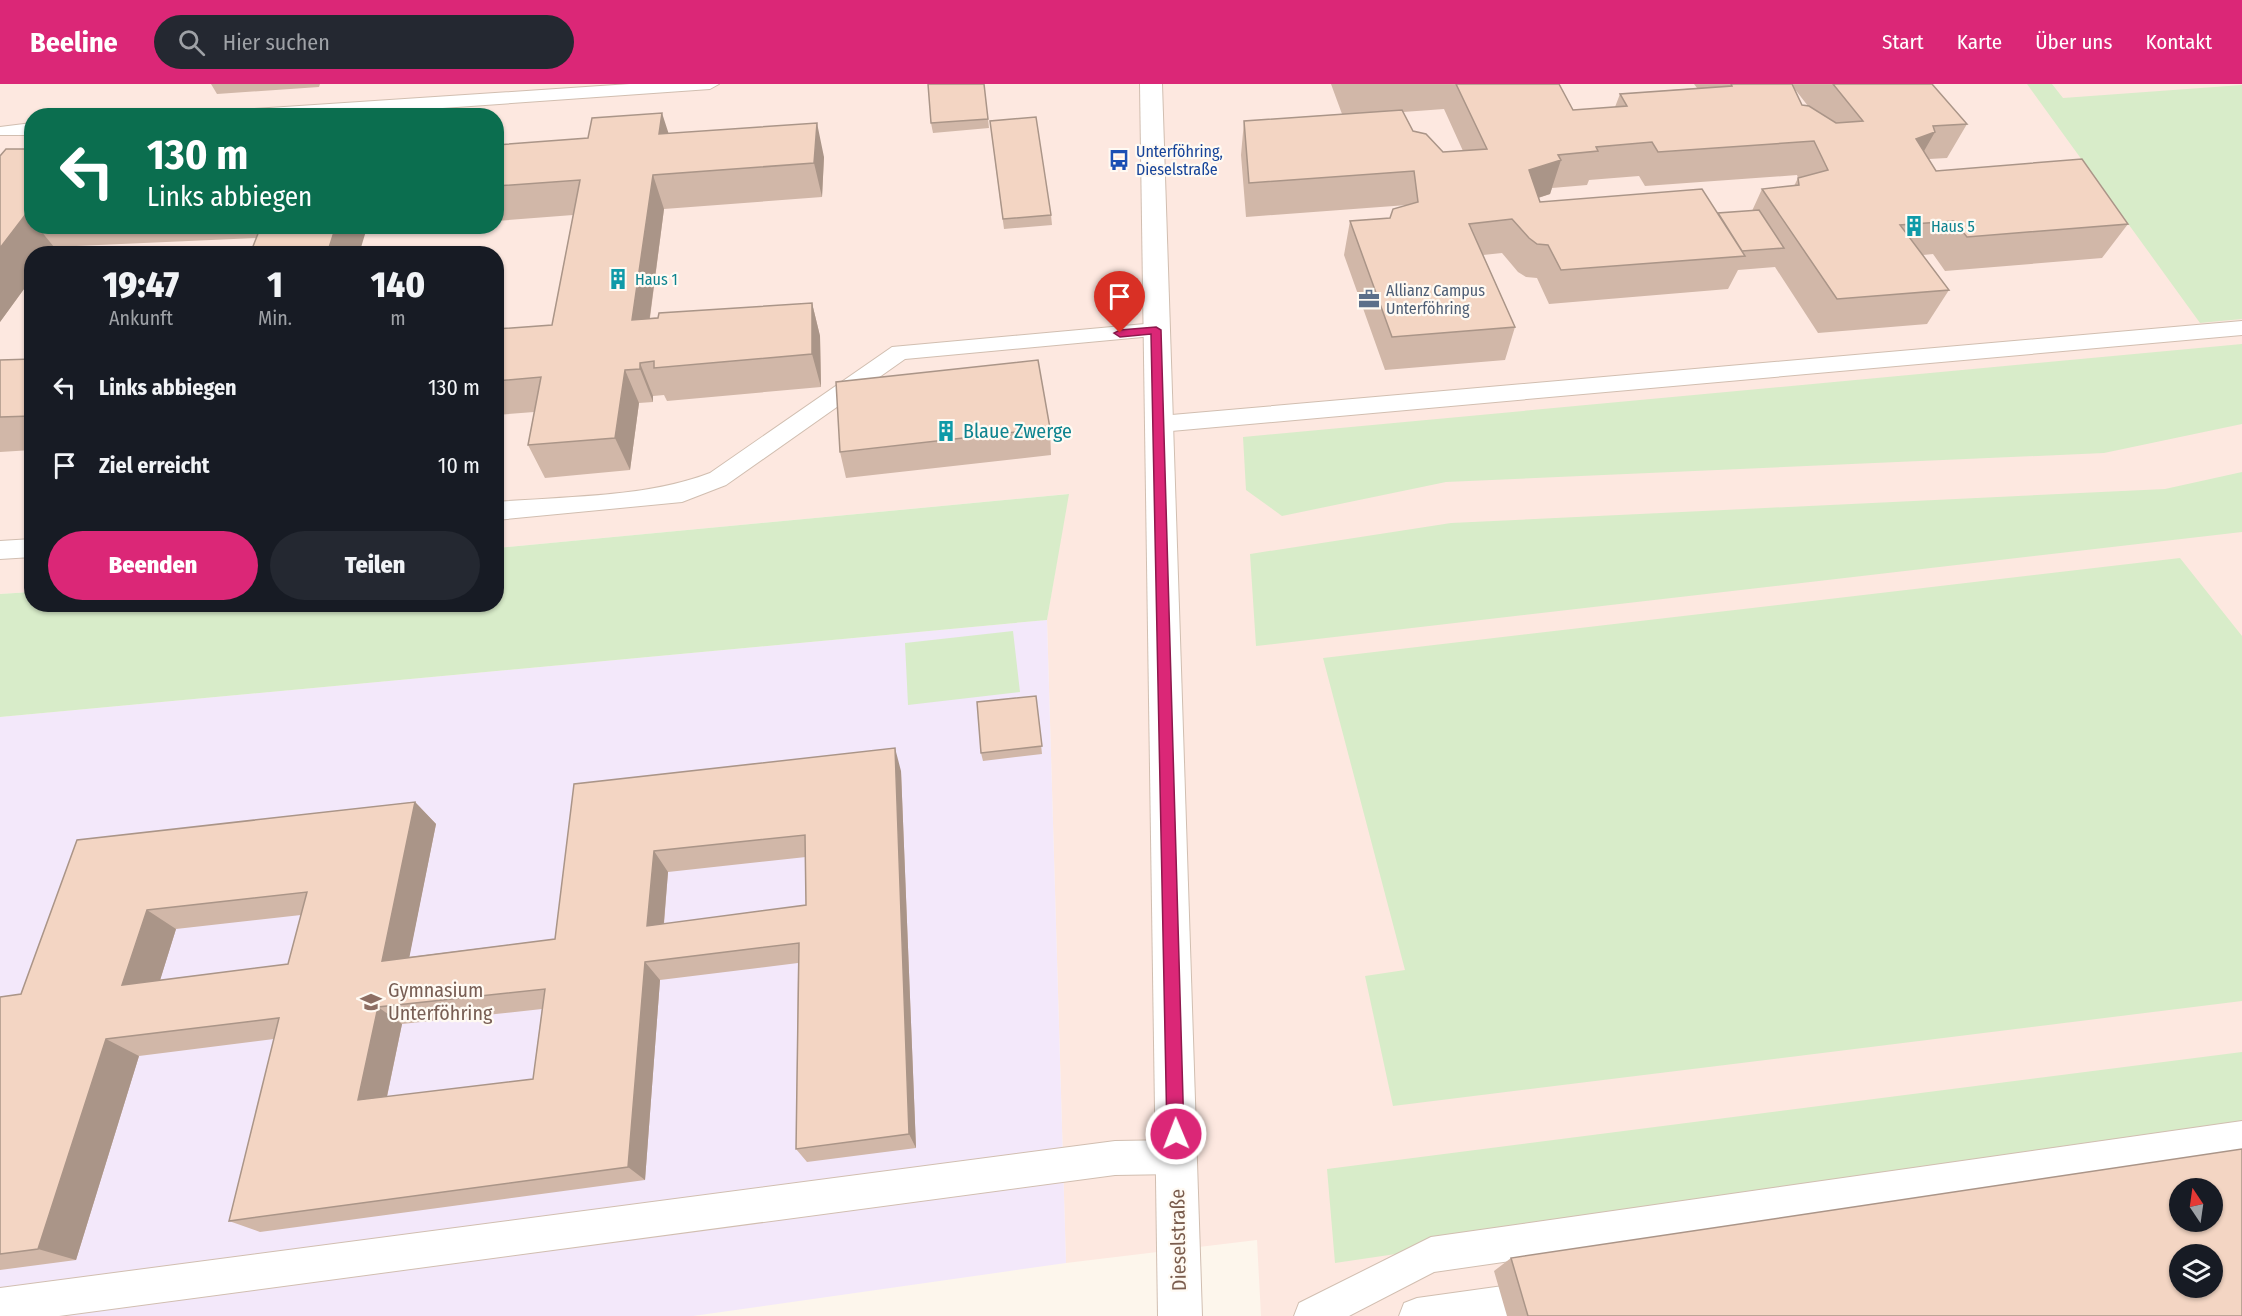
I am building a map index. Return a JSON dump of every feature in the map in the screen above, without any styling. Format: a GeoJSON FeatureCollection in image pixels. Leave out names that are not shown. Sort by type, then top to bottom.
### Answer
{"type":"FeatureCollection","features":[{"type":"Feature","properties":{"kind":"street","name":"Dieselstraße"},"geometry":{"type":"LineString","coordinates":[[1151,84],[1179,1316]]}},
{"type":"Feature","properties":{"kind":"lane"},"geometry":{"type":"LineString","coordinates":[[358,108],[710,84]]}},
{"type":"Feature","properties":{"kind":"lane"},"geometry":{"type":"LineString","coordinates":[[6,131],[24,130]]}},
{"type":"Feature","properties":{"kind":"lane"},"geometry":{"type":"LineString","coordinates":[[1160,424],[2242,328]]}},
{"type":"Feature","properties":{"kind":"lane"},"geometry":{"type":"LineString","coordinates":[[504,510],[682,493],[718,479],[900,352],[1156,330]]}},
{"type":"Feature","properties":{"kind":"lane"},"geometry":{"type":"LineString","coordinates":[[0,550],[24,548]]}},
{"type":"Feature","properties":{"kind":"lane"},"geometry":{"type":"LineString","coordinates":[[1312,1316],[1431,1256],[2242,1138]]}},
{"type":"Feature","properties":{"kind":"lane"},"geometry":{"type":"LineString","coordinates":[[0,1306],[1065,1164],[1115,1158],[1176,1157]]}},
{"type":"Feature","properties":{"kind":"lane"},"geometry":{"type":"LineString","coordinates":[[1417,1316],[1503,1304]]}},
{"type":"Feature","properties":{"kind":"shaded area"},"geometry":{"type":"Polygon","coordinates":[[[0,84],[2242,84],[2242,1316],[1261,1316],[1257,1240],[1066,1263],[1047,620],[1068,494],[504,547],[504,246],[24,246],[24,592],[0,594],[0,84]]]}},
{"type":"Feature","properties":{"kind":"shaded area"},"geometry":{"type":"Polygon","coordinates":[[[1047,620],[1066,1263],[693,1316],[0,1316],[0,717],[1047,620]]]}},
{"type":"Feature","properties":{"kind":"green space"},"geometry":{"type":"Polygon","coordinates":[[[2027,84],[2052,84],[2063,98],[2242,85],[2242,319],[2200,323],[2027,84]]]}},
{"type":"Feature","properties":{"kind":"green space"},"geometry":{"type":"Polygon","coordinates":[[[2242,344],[2242,424],[2104,453],[1446,482],[1282,516],[1246,490],[1243,437],[2242,344]]]}},
{"type":"Feature","properties":{"kind":"green space"},"geometry":{"type":"Polygon","coordinates":[[[2242,472],[2242,532],[1256,646],[1250,554],[1451,523],[2165,489],[2242,472]]]}},
{"type":"Feature","properties":{"kind":"green space"},"geometry":{"type":"Polygon","coordinates":[[[1069,494],[1047,620],[0,717],[0,594],[24,592],[24,612],[504,612],[504,547],[1069,494]]]}},
{"type":"Feature","properties":{"kind":"green space"},"geometry":{"type":"Polygon","coordinates":[[[2180,558],[2242,636],[2242,1001],[1393,1106],[1365,976],[1405,970],[1323,658],[2180,558]]]}},
{"type":"Feature","properties":{"kind":"green space"},"geometry":{"type":"Polygon","coordinates":[[[1013,631],[1020,692],[908,705],[905,643],[1013,631]]]}},
{"type":"Feature","properties":{"kind":"green space"},"geometry":{"type":"Polygon","coordinates":[[[2242,1052],[2242,1129],[1335,1263],[1327,1169],[2242,1052]]]}},
{"type":"Feature","properties":{"kind":"building"},"geometry":{"type":"Polygon","coordinates":[[[928,84],[984,84],[988,119],[931,123],[928,84]]]}},
{"type":"Feature","properties":{"kind":"building"},"geometry":{"type":"Polygon","coordinates":[[[1456,84],[1559,84],[1573,110],[1627,106],[1620,94],[1732,86],[1731,84],[1792,84],[1802,105],[1809,106],[1836,123],[1863,121],[1833,84],[1932,84],[1967,124],[1933,126],[1935,132],[1916,139],[1936,171],[2082,159],[2128,224],[1967,237],[1954,221],[1900,225],[1949,290],[1837,299],[1762,189],[1799,185],[1798,178],[1828,170],[1814,141],[1658,152],[1652,142],[1596,147],[1598,151],[1558,155],[1561,160],[1529,170],[1540,202],[1702,189],[1745,256],[1561,270],[1548,245],[1537,244],[1512,219],[1469,224],[1515,327],[1392,337],[1350,221],[1390,218],[1393,209],[1418,202],[1414,171],[1249,183],[1244,121],[1402,110],[1413,131],[1426,134],[1443,152],[1487,149],[1456,84]]]}},
{"type":"Feature","properties":{"kind":"building"},"geometry":{"type":"Polygon","coordinates":[[[662,113],[659,134],[817,123],[814,163],[653,175],[632,320],[658,318],[659,313],[812,303],[812,354],[654,368],[654,361],[640,363],[640,369],[625,370],[615,438],[528,445],[541,377],[504,380],[504,328],[552,325],[580,180],[504,185],[504,144],[588,138],[592,118],[662,113]]]}},
{"type":"Feature","properties":{"kind":"building"},"geometry":{"type":"Polygon","coordinates":[[[1036,117],[1051,215],[1003,219],[990,121],[1036,117]]]}},
{"type":"Feature","properties":{"kind":"building"},"geometry":{"type":"Polygon","coordinates":[[[6,149],[24,149],[24,217],[0,248],[0,156],[6,149]]]}},
{"type":"Feature","properties":{"kind":"building"},"geometry":{"type":"Polygon","coordinates":[[[1759,210],[1784,248],[1742,251],[1718,213],[1759,210]]]}},
{"type":"Feature","properties":{"kind":"building"},"geometry":{"type":"Polygon","coordinates":[[[258,234],[333,234],[330,246],[253,246],[258,234]]]}},
{"type":"Feature","properties":{"kind":"building"},"geometry":{"type":"Polygon","coordinates":[[[24,359],[24,416],[0,417],[0,360],[24,359]]]}},
{"type":"Feature","properties":{"kind":"building"},"geometry":{"type":"Polygon","coordinates":[[[1038,360],[1050,428],[840,452],[836,382],[1038,360]]]}},
{"type":"Feature","properties":{"kind":"building"},"geometry":{"type":"Polygon","coordinates":[[[1036,696],[1042,746],[981,753],[977,702],[1036,696]]]}},
{"type":"Feature","properties":{"kind":"building"},"geometry":{"type":"Polygon","coordinates":[[[895,748],[909,1134],[796,1149],[799,943],[645,962],[628,1167],[229,1221],[279,1018],[106,1039],[38,1249],[0,1254],[0,997],[21,994],[77,840],[415,802],[382,961],[555,939],[574,784],[895,748]],[[805,835],[654,851],[647,926],[806,905],[805,835]],[[307,892],[147,910],[122,985],[288,964],[307,892]],[[545,989],[378,1007],[358,1100],[533,1079],[545,989]]]}},
{"type":"Feature","properties":{"kind":"building"},"geometry":{"type":"Polygon","coordinates":[[[2242,1149],[2242,1316],[1528,1316],[1511,1258],[2242,1149]]]}},
{"type":"Feature","properties":{"kind":"place","name":"Unterföhring, Dieselstraße"},"geometry":{"type":"Point","coordinates":[1119,160]}},
{"type":"Feature","properties":{"kind":"place","name":"Haus 5"},"geometry":{"type":"Point","coordinates":[1914,226]}},
{"type":"Feature","properties":{"kind":"place","name":"Haus 1"},"geometry":{"type":"Point","coordinates":[618,279]}},
{"type":"Feature","properties":{"kind":"place","name":"Allianz Campus Unterföhring"},"geometry":{"type":"Point","coordinates":[1369,299]}},
{"type":"Feature","properties":{"kind":"place","name":"Blaue Zwerge"},"geometry":{"type":"Point","coordinates":[946,431]}},
{"type":"Feature","properties":{"kind":"place","name":"Gymnasium Unterföhring"},"geometry":{"type":"Point","coordinates":[371,1002]}},
{"type":"Feature","properties":{"kind":"route"},"geometry":{"type":"LineString","coordinates":[[1120,333],[1156,330],[1176,1134]]}}]}
